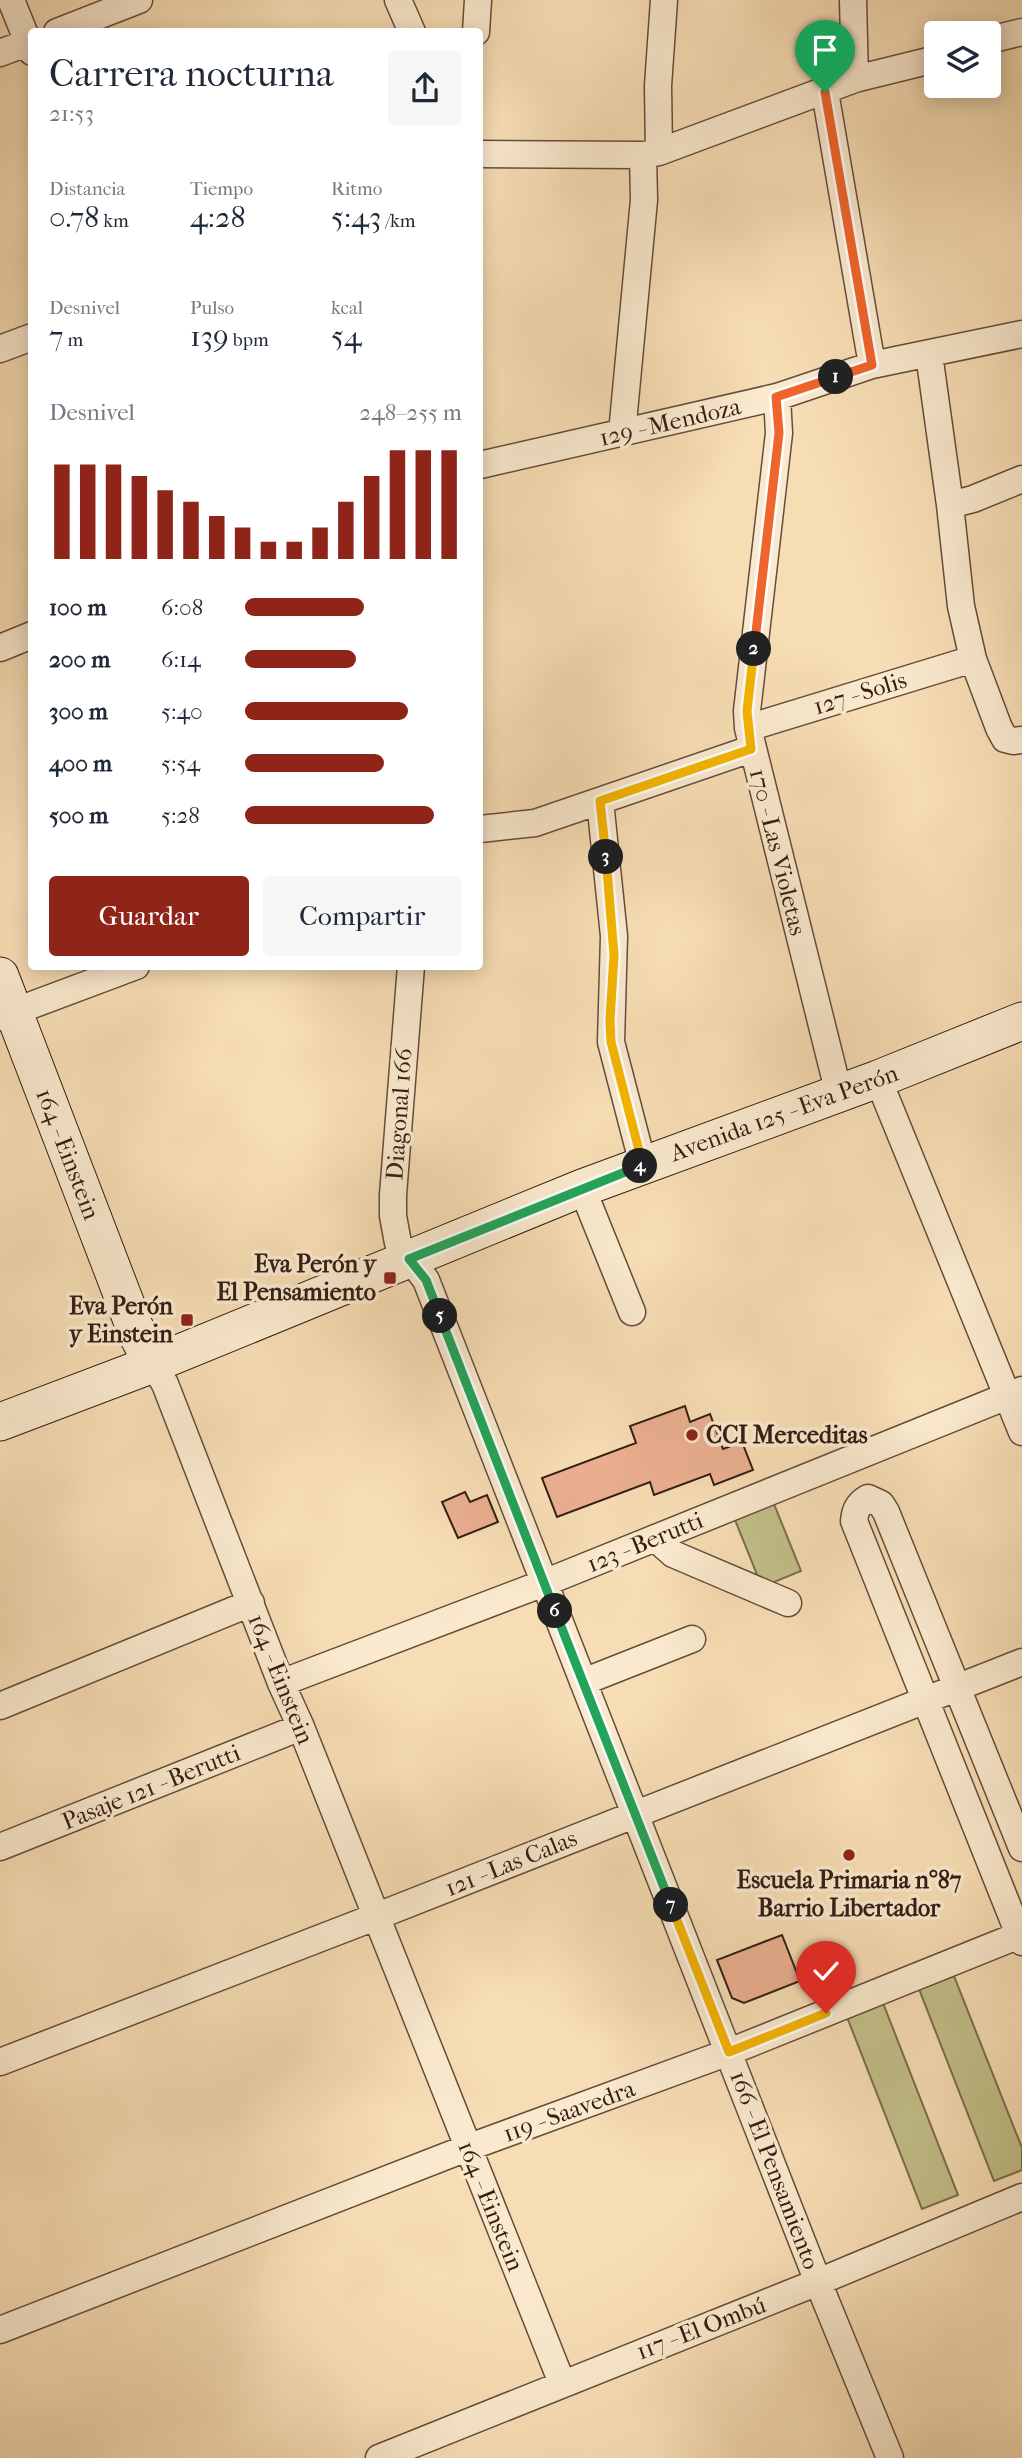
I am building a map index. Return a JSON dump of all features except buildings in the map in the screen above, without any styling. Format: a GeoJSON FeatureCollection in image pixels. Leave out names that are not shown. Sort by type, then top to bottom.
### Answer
{"type":"FeatureCollection","features":[{"type":"Feature","properties":{"kind":"street"},"geometry":{"type":"LineString","coordinates":[[11,0],[28,40]]}},
{"type":"Feature","properties":{"kind":"street"},"geometry":{"type":"LineString","coordinates":[[67,28],[139,0]]}},
{"type":"Feature","properties":{"kind":"street"},"geometry":{"type":"LineString","coordinates":[[398,0],[410,28]]}},
{"type":"Feature","properties":{"kind":"street"},"geometry":{"type":"LineString","coordinates":[[475,28],[478,0]]}},
{"type":"Feature","properties":{"kind":"street"},"geometry":{"type":"LineString","coordinates":[[622,433],[644,200],[658,86],[664,0]]}},
{"type":"Feature","properties":{"kind":"street"},"geometry":{"type":"LineString","coordinates":[[853,0],[855,79]]}},
{"type":"Feature","properties":{"kind":"street"},"geometry":{"type":"LineString","coordinates":[[1001,37],[1022,32]]}},
{"type":"Feature","properties":{"kind":"street"},"geometry":{"type":"LineString","coordinates":[[0,53],[28,46]]}},
{"type":"Feature","properties":{"kind":"street"},"geometry":{"type":"LineString","coordinates":[[483,154],[651,153],[855,79],[924,62]]}},
{"type":"Feature","properties":{"kind":"street"},"geometry":{"type":"LineString","coordinates":[[825,92],[872,365]]}},
{"type":"Feature","properties":{"kind":"street","name":"129 - Mendoza"},"geometry":{"type":"LineString","coordinates":[[483,464],[776,397],[872,365],[1022,334]]}},
{"type":"Feature","properties":{"kind":"street"},"geometry":{"type":"LineString","coordinates":[[0,349],[28,338]]}},
{"type":"Feature","properties":{"kind":"street"},"geometry":{"type":"LineString","coordinates":[[929,354],[961,606],[973,659],[1013,739]]}},
{"type":"Feature","properties":{"kind":"street","name":"170 - Las Violetas"},"geometry":{"type":"LineString","coordinates":[[776,397],[779,433],[747,711],[750,738],[839,1094]]}},
{"type":"Feature","properties":{"kind":"street"},"geometry":{"type":"LineString","coordinates":[[950,505],[973,499],[1022,479]]}},
{"type":"Feature","properties":{"kind":"street"},"geometry":{"type":"LineString","coordinates":[[0,648],[28,637]]}},
{"type":"Feature","properties":{"kind":"street","name":"127 - Solis"},"geometry":{"type":"LineString","coordinates":[[483,829],[535,823],[600,801],[750,738],[973,659]]}},
{"type":"Feature","properties":{"kind":"street"},"geometry":{"type":"LineString","coordinates":[[600,801],[614,936],[611,1042],[643,1166]]}},
{"type":"Feature","properties":{"kind":"street"},"geometry":{"type":"LineString","coordinates":[[7,1015],[125,970]]}},
{"type":"Feature","properties":{"kind":"street","name":"Diagonal 166"},"geometry":{"type":"LineString","coordinates":[[409,1259],[398,1243],[393,1216],[393,1195],[411,970]]}},
{"type":"Feature","properties":{"kind":"street","name":"164 - Einstein"},"geometry":{"type":"LineString","coordinates":[[0,976],[7,1015],[138,1336],[165,1384],[281,1683],[301,1727],[562,2383]]}},
{"type":"Feature","properties":{"kind":"street","name":"Avenida 125 - Eva Perón"},"geometry":{"type":"LineString","coordinates":[[0,1422],[153,1364],[582,1188],[839,1094],[1022,1021]]}},
{"type":"Feature","properties":{"kind":"street"},"geometry":{"type":"LineString","coordinates":[[878,1079],[1015,1393],[1022,1432]]}},
{"type":"Feature","properties":{"kind":"street"},"geometry":{"type":"LineString","coordinates":[[582,1188],[632,1312]]}},
{"type":"Feature","properties":{"kind":"street","name":"166 - El Pensamiento"},"geometry":{"type":"LineString","coordinates":[[409,1259],[426,1280],[818,2282],[890,2458]]}},
{"type":"Feature","properties":{"kind":"street","name":"123 - Berutti"},"geometry":{"type":"LineString","coordinates":[[281,1683],[544,1583],[1015,1393]]}},
{"type":"Feature","properties":{"kind":"street"},"geometry":{"type":"LineString","coordinates":[[1021,1937],[854,1521],[860,1502],[868,1498],[875,1499],[886,1512],[1022,1848]]}},
{"type":"Feature","properties":{"kind":"street"},"geometry":{"type":"LineString","coordinates":[[655,1538],[673,1554],[788,1603]]}},
{"type":"Feature","properties":{"kind":"street"},"geometry":{"type":"LineString","coordinates":[[0,1706],[251,1603]]}},
{"type":"Feature","properties":{"kind":"street"},"geometry":{"type":"LineString","coordinates":[[583,1682],[692,1639]]}},
{"type":"Feature","properties":{"kind":"street","name":"121 - Las Calas"},"geometry":{"type":"LineString","coordinates":[[0,2062],[1022,1662]]}},
{"type":"Feature","properties":{"kind":"street","name":"Pasaje 121 - Berutti"},"geometry":{"type":"LineString","coordinates":[[0,1847],[301,1727]]}},
{"type":"Feature","properties":{"kind":"street","name":"119 - Saavedra"},"geometry":{"type":"LineString","coordinates":[[0,2330],[467,2148],[729,2052],[1021,1937]]}},
{"type":"Feature","properties":{"kind":"street","name":"117 - El Ombú"},"geometry":{"type":"LineString","coordinates":[[379,2458],[1022,2197]]}},
{"type":"Feature","properties":{"kind":"shaded area"},"geometry":{"type":"Polygon","coordinates":[[[772,1499],[801,1571],[762,1587],[733,1515],[772,1499]]]}},
{"type":"Feature","properties":{"kind":"shaded area"},"geometry":{"type":"Polygon","coordinates":[[[954,1976],[1022,2148],[1022,2170],[994,2181],[919,1989],[954,1976]]]}},
{"type":"Feature","properties":{"kind":"shaded area"},"geometry":{"type":"Polygon","coordinates":[[[883,2003],[958,2195],[922,2209],[847,2017],[883,2003]]]}},
{"type":"Feature","properties":{"kind":"place","name":"Eva Perón y El Pensamiento"},"geometry":{"type":"Point","coordinates":[390,1278]}},
{"type":"Feature","properties":{"kind":"place","name":"Eva Perón y Einstein"},"geometry":{"type":"Point","coordinates":[187,1320]}},
{"type":"Feature","properties":{"kind":"place","name":"CCI Merceditas"},"geometry":{"type":"Point","coordinates":[692,1435]}},
{"type":"Feature","properties":{"kind":"place","name":"Escuela Primaria n°87 Barrio Libertador"},"geometry":{"type":"Point","coordinates":[849,1855]}},
{"type":"Feature","properties":{"kind":"route"},"geometry":{"type":"LineString","coordinates":[[825,92],[872,365],[776,397],[779,433],[747,711],[751,749],[600,801],[614,936],[611,1042],[643,1166],[409,1259],[426,1280],[729,2052],[826,2013]]}}]}
